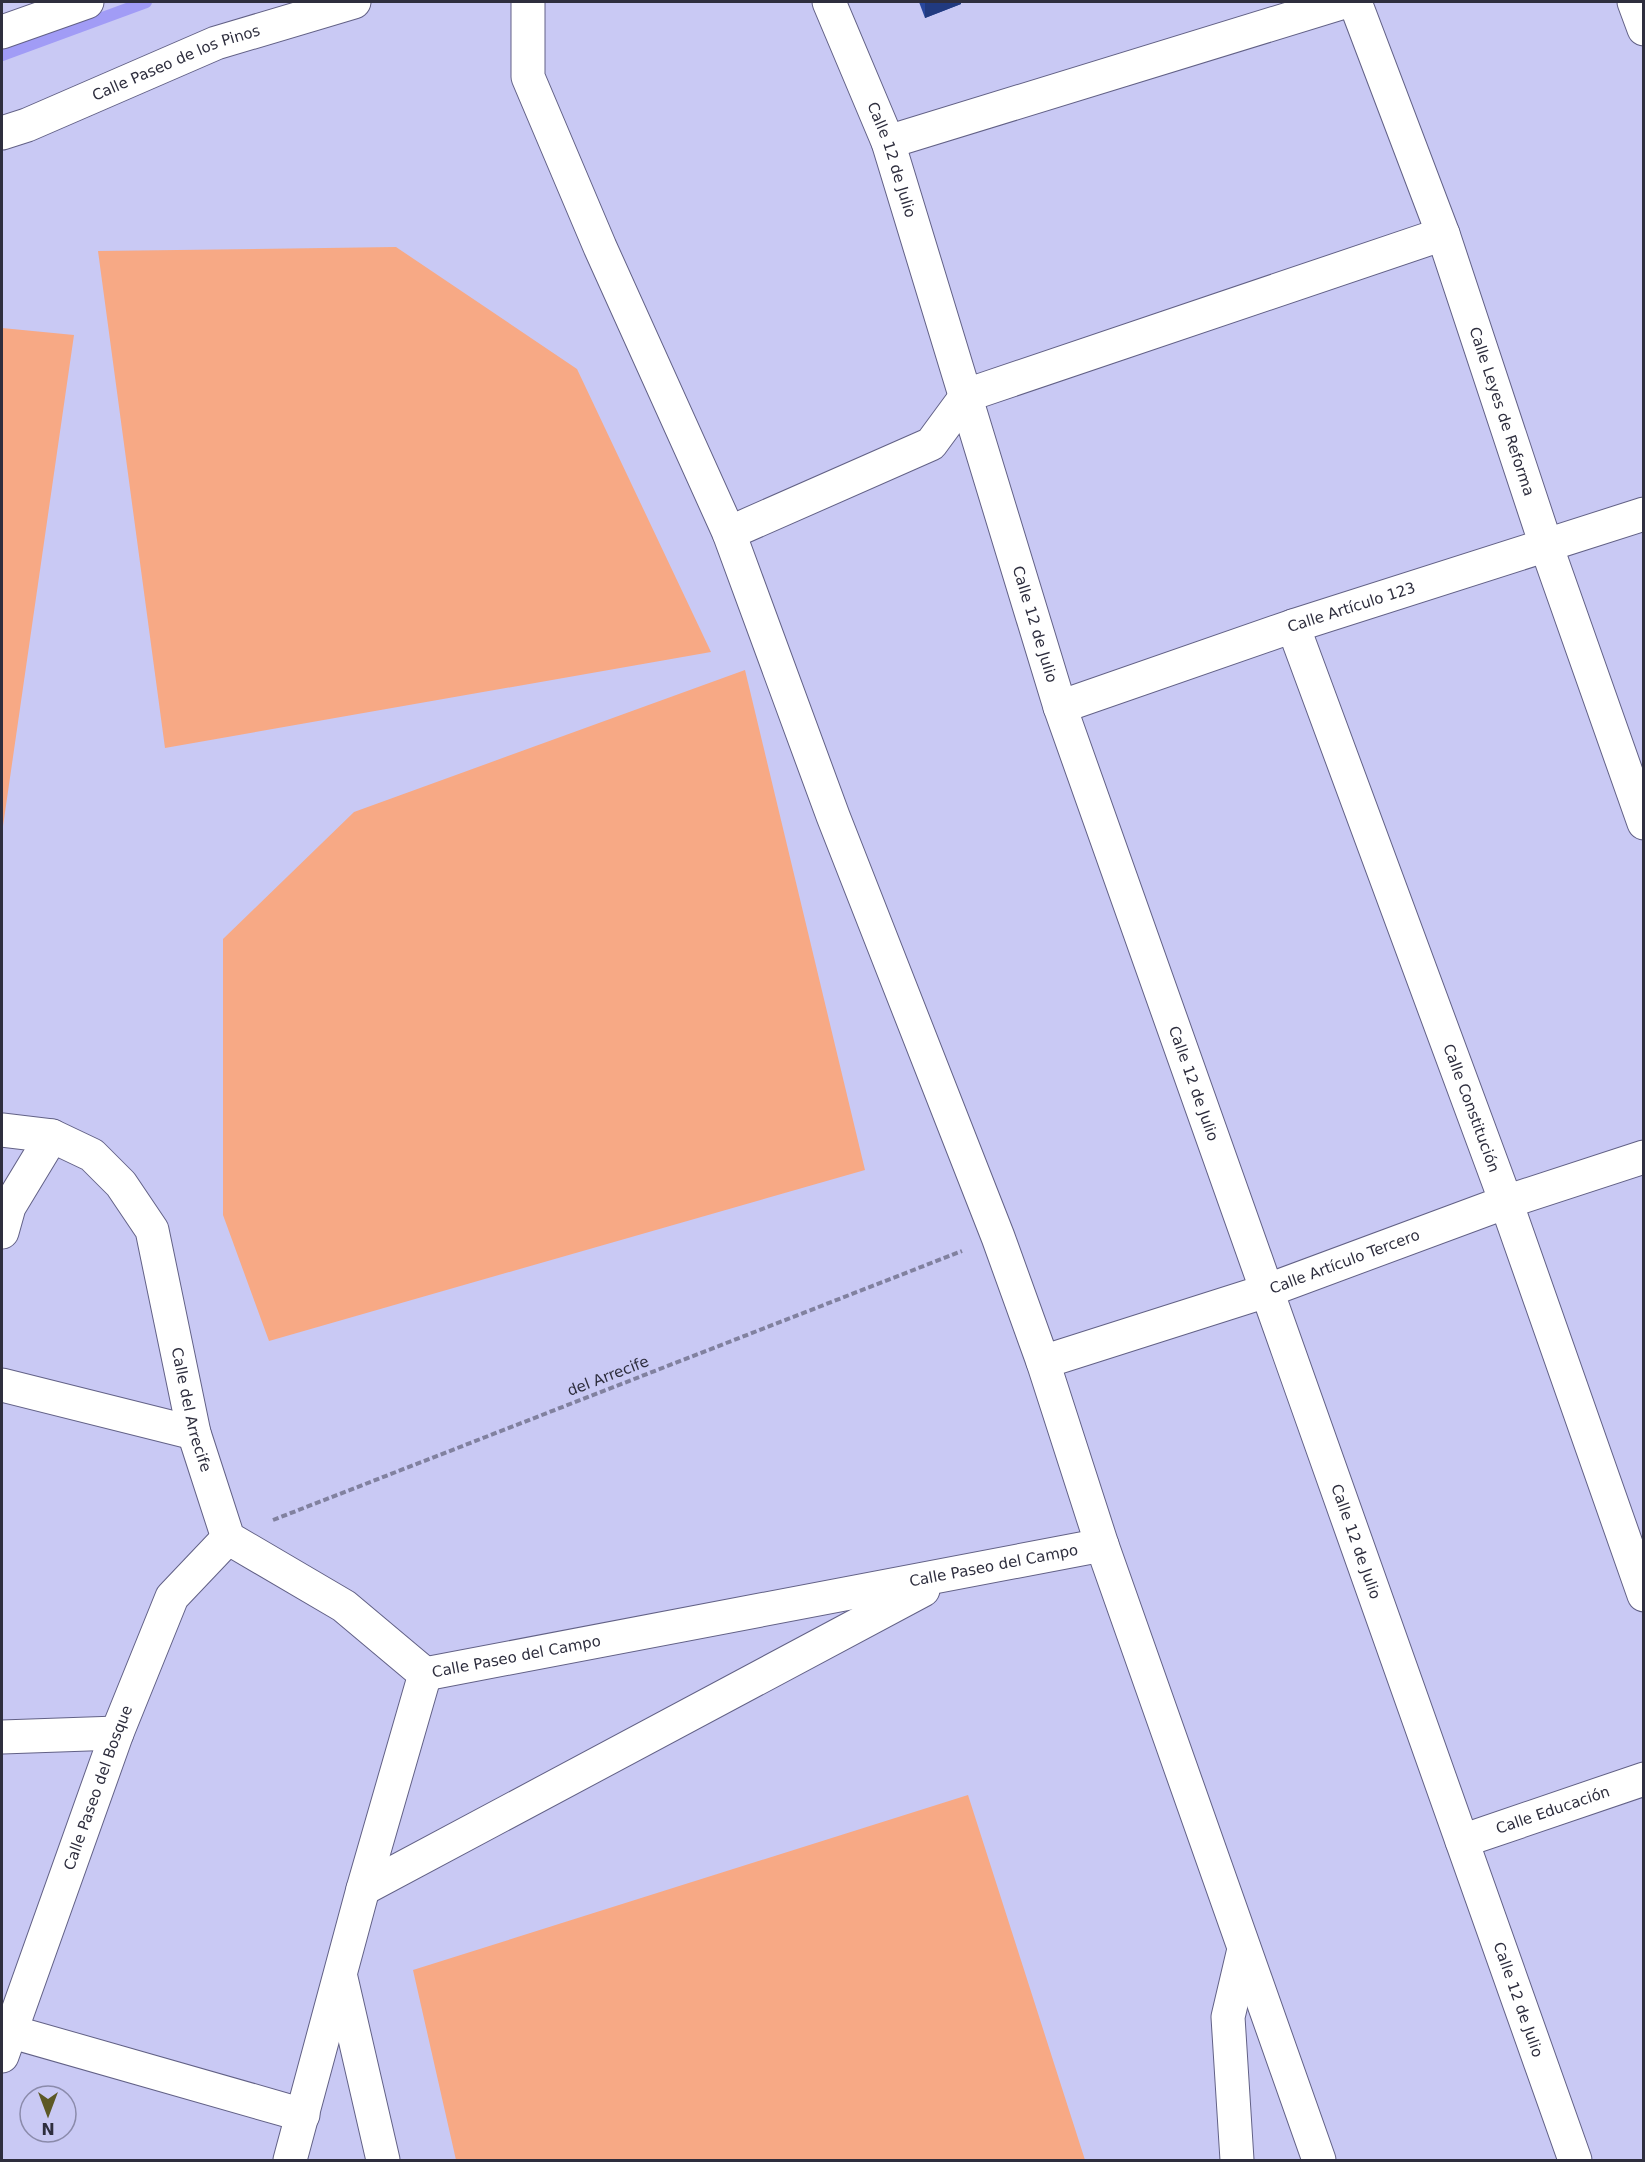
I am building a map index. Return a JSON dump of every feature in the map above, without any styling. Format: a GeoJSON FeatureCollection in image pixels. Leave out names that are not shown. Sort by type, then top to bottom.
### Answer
{"type":"FeatureCollection","features":[{"type":"Feature","properties":{"kind":"street"},"geometry":{"type":"LineString","coordinates":[[2,32],[87,2]]}},
{"type":"Feature","properties":{"kind":"street","name":"Calle Paseo de los Pinos"},"geometry":{"type":"LineString","coordinates":[[2,133],[27,125],[216,43],[354,2]]}},
{"type":"Feature","properties":{"kind":"street"},"geometry":{"type":"LineString","coordinates":[[528,2],[528,77],[600,247],[729,533],[833,816],[998,1237],[1043,1362],[1102,1545],[1319,2160]]}},
{"type":"Feature","properties":{"kind":"street","name":"Calle 12 de Julio"},"geometry":{"type":"LineString","coordinates":[[829,2],[888,142],[967,395],[1060,707],[1575,2160]]}},
{"type":"Feature","properties":{"kind":"street"},"geometry":{"type":"LineString","coordinates":[[888,142],[1344,2]]}},
{"type":"Feature","properties":{"kind":"street","name":"Calle Leyes de Reforma"},"geometry":{"type":"LineString","coordinates":[[1355,2],[1443,234],[1546,545],[1644,823]]}},
{"type":"Feature","properties":{"kind":"street"},"geometry":{"type":"LineString","coordinates":[[1634,2],[1644,29]]}},
{"type":"Feature","properties":{"kind":"street"},"geometry":{"type":"LineString","coordinates":[[729,533],[931,444],[967,395],[1443,234]]}},
{"type":"Feature","properties":{"kind":"street","name":"Calle Artículo 123"},"geometry":{"type":"LineString","coordinates":[[1060,707],[1293,626],[1644,514]]}},
{"type":"Feature","properties":{"kind":"street","name":"Calle Constitución"},"geometry":{"type":"LineString","coordinates":[[1293,626],[1506,1202],[1644,1594]]}},
{"type":"Feature","properties":{"kind":"street","name":"Calle del Arrecife"},"geometry":{"type":"LineString","coordinates":[[2,1130],[51,1136],[92,1155],[121,1184],[152,1230],[194,1433],[228,1538]]}},
{"type":"Feature","properties":{"kind":"street"},"geometry":{"type":"LineString","coordinates":[[2,1232],[9,1207],[51,1136]]}},
{"type":"Feature","properties":{"kind":"street","name":"Calle Artículo Tercero"},"geometry":{"type":"LineString","coordinates":[[1043,1362],[1266,1291],[1506,1202],[1644,1157]]}},
{"type":"Feature","properties":{"kind":"street"},"geometry":{"type":"LineString","coordinates":[[2,1385],[194,1433]]}},
{"type":"Feature","properties":{"kind":"street"},"geometry":{"type":"LineString","coordinates":[[228,1538],[344,1606],[425,1674]]}},
{"type":"Feature","properties":{"kind":"street","name":"Calle Paseo del Bosque"},"geometry":{"type":"LineString","coordinates":[[4,2039],[117,1733],[172,1597],[228,1538]]}},
{"type":"Feature","properties":{"kind":"street","name":"Calle Paseo del Campo"},"geometry":{"type":"LineString","coordinates":[[290,2160],[363,1889],[425,1674],[1102,1545]]}},
{"type":"Feature","properties":{"kind":"street"},"geometry":{"type":"LineString","coordinates":[[363,1889],[954,1573]]}},
{"type":"Feature","properties":{"kind":"street"},"geometry":{"type":"LineString","coordinates":[[2,1737],[117,1733]]}},
{"type":"Feature","properties":{"kind":"street","name":"Calle Educación"},"geometry":{"type":"LineString","coordinates":[[1461,1841],[1644,1779]]}},
{"type":"Feature","properties":{"kind":"street"},"geometry":{"type":"LineString","coordinates":[[1238,2160],[1228,2017],[1244,1948]]}},
{"type":"Feature","properties":{"kind":"street"},"geometry":{"type":"LineString","coordinates":[[340,1973],[383,2160]]}},
{"type":"Feature","properties":{"kind":"street"},"geometry":{"type":"LineString","coordinates":[[4,2039],[303,2115]]}},
{"type":"Feature","properties":{"kind":"path","name":"del Arrecife"},"geometry":{"type":"LineString","coordinates":[[228,1538],[998,1237]]}},
{"type":"Feature","properties":{"kind":"shaded area"},"geometry":{"type":"Polygon","coordinates":[[[396,247],[577,369],[711,652],[165,748],[98,251],[396,247]]]}},
{"type":"Feature","properties":{"kind":"shaded area"},"geometry":{"type":"Polygon","coordinates":[[[2,328],[74,335],[2,833],[2,328]]]}},
{"type":"Feature","properties":{"kind":"shaded area"},"geometry":{"type":"Polygon","coordinates":[[[745,670],[865,1170],[269,1341],[223,1215],[223,939],[354,812],[745,670]]]}},
{"type":"Feature","properties":{"kind":"shaded area"},"geometry":{"type":"Polygon","coordinates":[[[968,1795],[1085,2160],[456,2160],[413,1970],[968,1795]]]}},
{"type":"Feature","properties":{"kind":"waterway"},"geometry":{"type":"LineString","coordinates":[[2,55],[146,2]]}}]}
